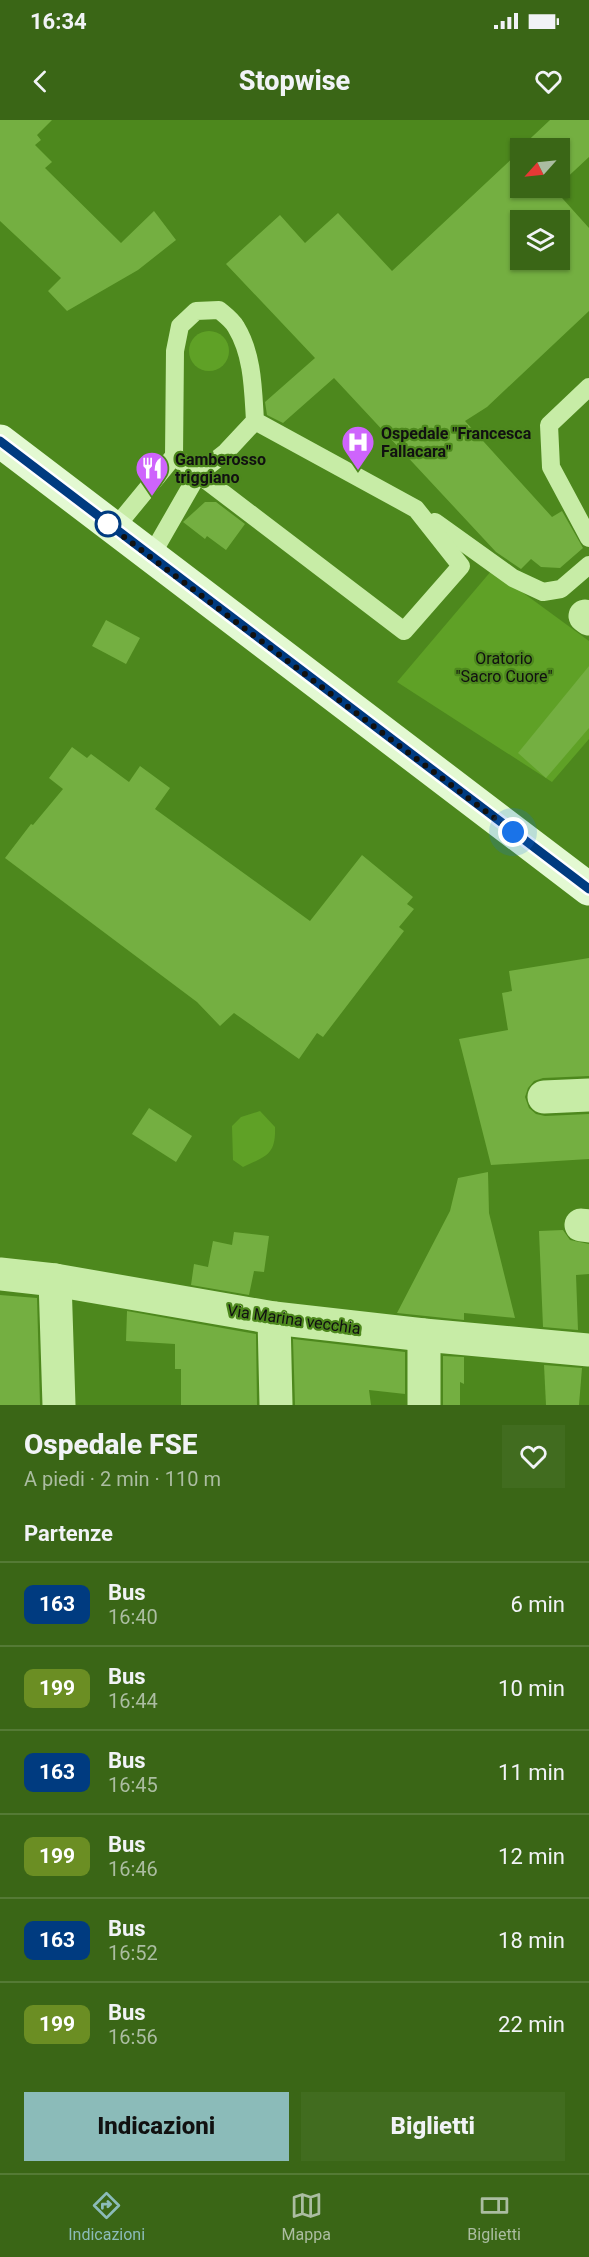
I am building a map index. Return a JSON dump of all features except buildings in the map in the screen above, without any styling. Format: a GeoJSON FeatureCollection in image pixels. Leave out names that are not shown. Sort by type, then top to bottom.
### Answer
{"type":"FeatureCollection","features":[{"type":"Feature","properties":{"kind":"street"},"geometry":{"type":"LineString","coordinates":[[0,441],[589,889]]}},
{"type":"Feature","properties":{"kind":"street"},"geometry":{"type":"LineString","coordinates":[[544,1096],[589,1095]]}},
{"type":"Feature","properties":{"kind":"street","name":"Via Marina vecchia"},"geometry":{"type":"LineString","coordinates":[[0,1274],[55,1280],[274,1318],[423,1335],[589,1350]]}},
{"type":"Feature","properties":{"kind":"street"},"geometry":{"type":"LineString","coordinates":[[55,1280],[59,1405]]}},
{"type":"Feature","properties":{"kind":"street"},"geometry":{"type":"LineString","coordinates":[[274,1318],[276,1405]]}},
{"type":"Feature","properties":{"kind":"street"},"geometry":{"type":"LineString","coordinates":[[423,1335],[424,1405]]}},
{"type":"Feature","properties":{"kind":"lane"},"geometry":{"type":"LineString","coordinates":[[114,529],[174,456],[175,351],[180,326],[196,311],[219,310],[235,325],[245,346],[253,378],[255,421],[226,452],[198,474],[150,556]]}},
{"type":"Feature","properties":{"kind":"lane"},"geometry":{"type":"LineString","coordinates":[[589,387],[549,425],[551,467],[589,537]]}},
{"type":"Feature","properties":{"kind":"lane"},"geometry":{"type":"LineString","coordinates":[[255,421],[416,509],[513,578],[543,592],[561,589],[589,565]]}},
{"type":"Feature","properties":{"kind":"lane"},"geometry":{"type":"LineString","coordinates":[[174,456],[404,631],[461,566],[416,509]]}},
{"type":"Feature","properties":{"kind":"green space"},"geometry":{"type":"Polygon","coordinates":[[[209,331],[223,337],[229,351],[223,365],[209,371],[195,365],[189,351],[195,337],[209,331]]]}},
{"type":"Feature","properties":{"kind":"green space","name":"Oratorio \"Sacro Cuore\""},"geometry":{"type":"Polygon","coordinates":[[[492,570],[589,641],[589,739],[552,782],[397,682],[492,570]]]}},
{"type":"Feature","properties":{"kind":"green space"},"geometry":{"type":"Polygon","coordinates":[[[260,1111],[275,1127],[274,1144],[263,1157],[243,1167],[233,1160],[232,1126],[241,1117],[260,1111]]]}},
{"type":"Feature","properties":{"kind":"bus line","name":"163"},"geometry":{"type":"LineString","coordinates":[[0,441],[589,889]]}},
{"type":"Feature","properties":{"kind":"place","name":"Ospedale \"Francesca Fallacara\""},"geometry":{"type":"Point","coordinates":[358,471]}},
{"type":"Feature","properties":{"kind":"place","name":"Gamberosso triggiano"},"geometry":{"type":"Point","coordinates":[152,497]}},
{"type":"Feature","properties":{"kind":"route"},"geometry":{"type":"LineString","coordinates":[[108,524],[103,521],[513,832]]}}]}
